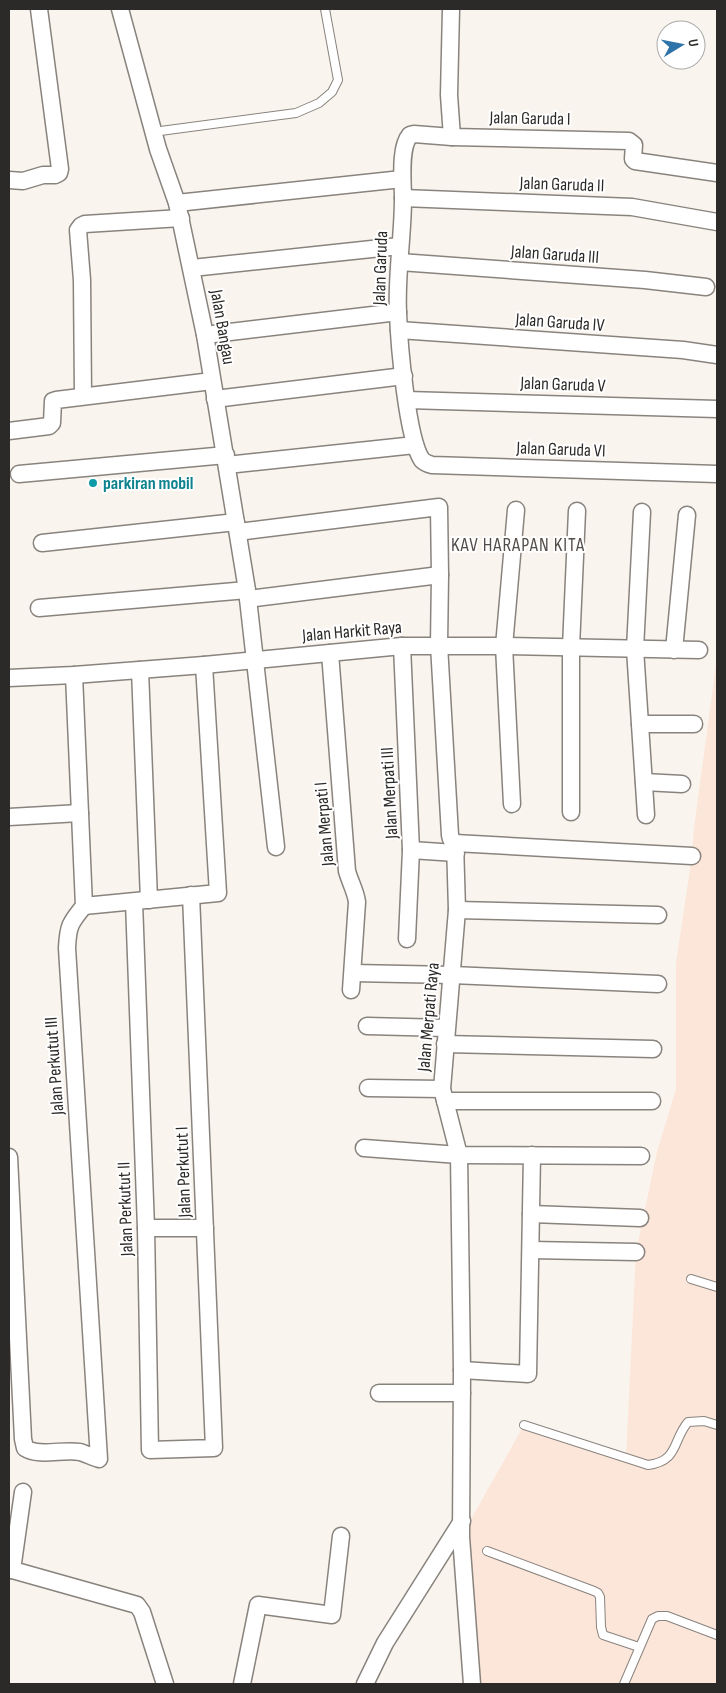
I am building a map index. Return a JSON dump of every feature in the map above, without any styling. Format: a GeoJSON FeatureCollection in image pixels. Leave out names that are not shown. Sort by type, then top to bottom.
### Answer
{"type":"FeatureCollection","features":[{"type":"Feature","properties":{"kind":"street"},"geometry":{"type":"LineString","coordinates":[[9,180],[23,181],[55,175],[59,173],[60,169],[39,9]]}},
{"type":"Feature","properties":{"kind":"street","name":"Jalan Bangau"},"geometry":{"type":"LineString","coordinates":[[120,9],[160,156],[179,211],[205,335],[248,594],[276,847]]}},
{"type":"Feature","properties":{"kind":"street"},"geometry":{"type":"LineString","coordinates":[[451,9],[449,96],[452,129]]}},
{"type":"Feature","properties":{"kind":"street","name":"Jalan Garuda I"},"geometry":{"type":"LineString","coordinates":[[452,129],[629,141],[634,145],[633,159],[635,161],[717,173]]}},
{"type":"Feature","properties":{"kind":"street","name":"Jalan Garuda"},"geometry":{"type":"LineString","coordinates":[[416,445],[407,400],[398,312],[403,198],[402,179],[406,144],[410,135],[452,129]]}},
{"type":"Feature","properties":{"kind":"street"},"geometry":{"type":"LineString","coordinates":[[83,396],[82,280],[78,230],[81,226],[402,179]]}},
{"type":"Feature","properties":{"kind":"street","name":"Jalan Garuda II"},"geometry":{"type":"LineString","coordinates":[[403,198],[632,207],[717,222]]}},
{"type":"Feature","properties":{"kind":"street","name":"Jalan Garuda III"},"geometry":{"type":"LineString","coordinates":[[192,268],[400,254],[706,287]]}},
{"type":"Feature","properties":{"kind":"street"},"geometry":{"type":"LineString","coordinates":[[205,335],[398,312]]}},
{"type":"Feature","properties":{"kind":"street","name":"Jalan Garuda IV"},"geometry":{"type":"LineString","coordinates":[[399,330],[684,350],[717,355]]}},
{"type":"Feature","properties":{"kind":"street"},"geometry":{"type":"LineString","coordinates":[[215,399],[404,376]]}},
{"type":"Feature","properties":{"kind":"street"},"geometry":{"type":"LineString","coordinates":[[9,432],[50,426],[52,423],[53,402],[83,396],[212,381]]}},
{"type":"Feature","properties":{"kind":"street","name":"Jalan Garuda V"},"geometry":{"type":"LineString","coordinates":[[407,400],[717,409]]}},
{"type":"Feature","properties":{"kind":"street"},"geometry":{"type":"LineString","coordinates":[[19,474],[416,445]]}},
{"type":"Feature","properties":{"kind":"street","name":"Jalan Garuda VI"},"geometry":{"type":"LineString","coordinates":[[416,445],[422,459],[432,465],[717,474]]}},
{"type":"Feature","properties":{"kind":"street","name":"Jalan Merpati Raya"},"geometry":{"type":"LineString","coordinates":[[237,527],[439,507],[439,645],[450,834],[456,848],[457,910],[445,1036],[444,1095],[459,1155],[462,1527],[472,1684]]}},
{"type":"Feature","properties":{"kind":"street"},"geometry":{"type":"LineString","coordinates":[[512,804],[504,646],[516,510]]}},
{"type":"Feature","properties":{"kind":"street"},"geometry":{"type":"LineString","coordinates":[[571,812],[571,648],[577,511]]}},
{"type":"Feature","properties":{"kind":"street"},"geometry":{"type":"LineString","coordinates":[[642,512],[635,649],[646,815]]}},
{"type":"Feature","properties":{"kind":"street"},"geometry":{"type":"LineString","coordinates":[[674,650],[687,515]]}},
{"type":"Feature","properties":{"kind":"street"},"geometry":{"type":"LineString","coordinates":[[42,543],[237,527]]}},
{"type":"Feature","properties":{"kind":"street"},"geometry":{"type":"LineString","coordinates":[[39,608],[248,594],[440,575]]}},
{"type":"Feature","properties":{"kind":"street","name":"Jalan Harkit Raya"},"geometry":{"type":"LineString","coordinates":[[9,678],[204,665],[402,646],[699,650]]}},
{"type":"Feature","properties":{"kind":"street","name":"Jalan Merpati III"},"geometry":{"type":"LineString","coordinates":[[402,646],[411,850],[408,939]]}},
{"type":"Feature","properties":{"kind":"street","name":"Jalan Merpati I"},"geometry":{"type":"LineString","coordinates":[[330,652],[347,872],[357,895],[351,990]]}},
{"type":"Feature","properties":{"kind":"street"},"geometry":{"type":"LineString","coordinates":[[74,675],[84,906],[191,894],[216,894],[218,891],[204,665]]}},
{"type":"Feature","properties":{"kind":"street","name":"Jalan Perkutut II"},"geometry":{"type":"LineString","coordinates":[[140,670],[141,901],[150,1450],[214,1448]]}},
{"type":"Feature","properties":{"kind":"street"},"geometry":{"type":"LineString","coordinates":[[640,724],[694,724]]}},
{"type":"Feature","properties":{"kind":"street"},"geometry":{"type":"LineString","coordinates":[[644,782],[682,784]]}},
{"type":"Feature","properties":{"kind":"street"},"geometry":{"type":"LineString","coordinates":[[9,817],[80,813]]}},
{"type":"Feature","properties":{"kind":"street"},"geometry":{"type":"LineString","coordinates":[[411,850],[456,848],[692,856]]}},
{"type":"Feature","properties":{"kind":"street","name":"Jalan Perkutut I"},"geometry":{"type":"LineString","coordinates":[[191,894],[214,1448]]}},
{"type":"Feature","properties":{"kind":"street","name":"Jalan Perkutut III"},"geometry":{"type":"LineString","coordinates":[[9,1157],[23,1439],[25,1448],[31,1452],[80,1452],[99,1459],[67,948],[71,922],[84,906]]}},
{"type":"Feature","properties":{"kind":"street"},"geometry":{"type":"LineString","coordinates":[[457,910],[658,915]]}},
{"type":"Feature","properties":{"kind":"street"},"geometry":{"type":"LineString","coordinates":[[353,973],[452,975],[658,984]]}},
{"type":"Feature","properties":{"kind":"street"},"geometry":{"type":"LineString","coordinates":[[367,1026],[445,1036],[653,1048]]}},
{"type":"Feature","properties":{"kind":"street"},"geometry":{"type":"LineString","coordinates":[[368,1088],[444,1095],[652,1101]]}},
{"type":"Feature","properties":{"kind":"street"},"geometry":{"type":"LineString","coordinates":[[364,1148],[459,1155],[641,1156]]}},
{"type":"Feature","properties":{"kind":"street"},"geometry":{"type":"LineString","coordinates":[[462,1370],[528,1374],[532,1156]]}},
{"type":"Feature","properties":{"kind":"street"},"geometry":{"type":"LineString","coordinates":[[531,1214],[640,1218]]}},
{"type":"Feature","properties":{"kind":"street"},"geometry":{"type":"LineString","coordinates":[[146,1228],[206,1228]]}},
{"type":"Feature","properties":{"kind":"street"},"geometry":{"type":"LineString","coordinates":[[531,1250],[636,1252]]}},
{"type":"Feature","properties":{"kind":"street"},"geometry":{"type":"LineString","coordinates":[[379,1393],[462,1392]]}},
{"type":"Feature","properties":{"kind":"street"},"geometry":{"type":"LineString","coordinates":[[23,1492],[11,1570],[137,1605],[142,1612],[165,1684]]}},
{"type":"Feature","properties":{"kind":"street"},"geometry":{"type":"LineString","coordinates":[[365,1684],[385,1643],[462,1527]]}},
{"type":"Feature","properties":{"kind":"street"},"geometry":{"type":"LineString","coordinates":[[242,1684],[258,1605],[332,1615],[341,1536]]}},
{"type":"Feature","properties":{"kind":"lane"},"geometry":{"type":"LineString","coordinates":[[153,132],[296,113],[319,102],[332,92],[338,80],[325,9]]}},
{"type":"Feature","properties":{"kind":"lane"},"geometry":{"type":"LineString","coordinates":[[692,1279],[717,1287]]}},
{"type":"Feature","properties":{"kind":"lane"},"geometry":{"type":"LineString","coordinates":[[524,1425],[648,1465],[659,1464],[667,1459],[675,1448],[683,1428],[688,1422],[704,1421],[717,1425]]}},
{"type":"Feature","properties":{"kind":"lane"},"geometry":{"type":"LineString","coordinates":[[487,1551],[598,1593],[600,1597],[603,1635],[639,1647]]}},
{"type":"Feature","properties":{"kind":"lane"},"geometry":{"type":"LineString","coordinates":[[624,1684],[652,1619],[658,1616],[667,1616],[717,1635]]}},
{"type":"Feature","properties":{"kind":"shaded area"},"geometry":{"type":"Polygon","coordinates":[[[717,657],[717,1684],[472,1684],[461,1537],[524,1425],[626,1457],[636,1252],[657,1152],[676,1089],[676,963],[692,856],[694,828],[717,657]]]}},
{"type":"Feature","properties":{"kind":"place","name":"parkiran mobil"},"geometry":{"type":"Point","coordinates":[93,483]}},
{"type":"Feature","properties":{"kind":"district","name":"KAV HARAPAN KITA"},"geometry":{"type":"Point","coordinates":[518,544]}}]}
